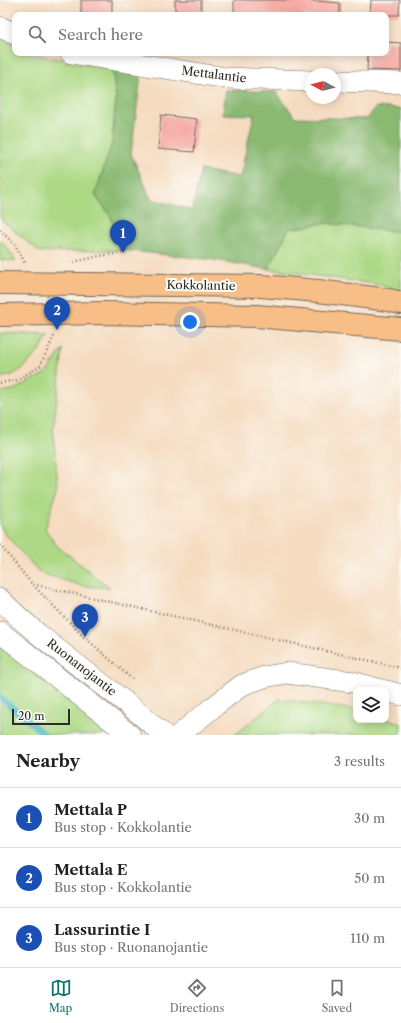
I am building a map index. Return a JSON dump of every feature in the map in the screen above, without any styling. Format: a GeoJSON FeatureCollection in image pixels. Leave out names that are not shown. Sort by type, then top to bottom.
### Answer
{"type":"FeatureCollection","features":[{"type":"Feature","properties":{"kind":"main road","name":"Kokkolantie"},"geometry":{"type":"LineString","coordinates":[[0,283],[261,286],[318,291],[389,300],[401,303]]}},
{"type":"Feature","properties":{"kind":"main road"},"geometry":{"type":"LineString","coordinates":[[0,315],[103,313],[256,316],[401,329]]}},
{"type":"Feature","properties":{"kind":"street"},"geometry":{"type":"LineString","coordinates":[[0,27],[12,33]]}},
{"type":"Feature","properties":{"kind":"street","name":"Mettalantie"},"geometry":{"type":"LineString","coordinates":[[90,56],[226,78],[305,80]]}},
{"type":"Feature","properties":{"kind":"street"},"geometry":{"type":"LineString","coordinates":[[341,81],[401,83]]}},
{"type":"Feature","properties":{"kind":"street","name":"Ruonanojantie"},"geometry":{"type":"LineString","coordinates":[[0,599],[12,612],[144,716],[164,735]]}},
{"type":"Feature","properties":{"kind":"street","name":"Ruonanojantie"},"geometry":{"type":"LineString","coordinates":[[0,632],[130,735]]}},
{"type":"Feature","properties":{"kind":"street"},"geometry":{"type":"LineString","coordinates":[[179,735],[242,685],[264,677],[287,673],[353,682],[371,687]]}},
{"type":"Feature","properties":{"kind":"street"},"geometry":{"type":"LineString","coordinates":[[389,692],[401,695]]}},
{"type":"Feature","properties":{"kind":"path"},"geometry":{"type":"LineString","coordinates":[[0,230],[15,245],[26,265]]}},
{"type":"Feature","properties":{"kind":"path"},"geometry":{"type":"LineString","coordinates":[[70,263],[99,256],[123,253]]}},
{"type":"Feature","properties":{"kind":"path"},"geometry":{"type":"LineString","coordinates":[[0,383],[17,380],[40,366],[56,330]]}},
{"type":"Feature","properties":{"kind":"path"},"geometry":{"type":"LineString","coordinates":[[0,545],[32,584],[82,635],[136,683]]}},
{"type":"Feature","properties":{"kind":"path"},"geometry":{"type":"LineString","coordinates":[[32,584],[401,668]]}},
{"type":"Feature","properties":{"kind":"green space"},"geometry":{"type":"Polygon","coordinates":[[[0,38],[12,44],[12,56],[43,56],[112,70],[116,99],[112,143],[95,195],[111,217],[120,250],[40,252],[0,219],[0,38]]]}},
{"type":"Feature","properties":{"kind":"green space"},"geometry":{"type":"Polygon","coordinates":[[[112,70],[141,75],[131,154],[151,199],[192,210],[201,170],[240,177],[254,115],[223,114],[226,90],[276,92],[295,117],[367,119],[376,107],[401,109],[401,232],[325,223],[289,229],[268,269],[215,260],[121,250],[111,217],[95,195],[112,143],[116,99],[112,70]]]}},
{"type":"Feature","properties":{"kind":"green space"},"geometry":{"type":"Polygon","coordinates":[[[325,223],[401,232],[401,291],[375,284],[268,269],[289,229],[325,223]]]}},
{"type":"Feature","properties":{"kind":"green space"},"geometry":{"type":"Polygon","coordinates":[[[0,241],[5,245],[16,261],[0,260],[0,241]]]}},
{"type":"Feature","properties":{"kind":"green space"},"geometry":{"type":"Polygon","coordinates":[[[0,333],[48,335],[40,350],[22,369],[12,375],[0,378],[0,333]]]}},
{"type":"Feature","properties":{"kind":"green space"},"geometry":{"type":"Polygon","coordinates":[[[63,349],[53,430],[58,488],[45,529],[57,546],[110,588],[83,586],[40,573],[5,534],[0,526],[0,392],[13,390],[46,373],[63,349]]]}},
{"type":"Feature","properties":{"kind":"green space"},"geometry":{"type":"Polygon","coordinates":[[[0,646],[110,735],[0,735],[0,646]]]}},
{"type":"Feature","properties":{"kind":"green space"},"geometry":{"type":"Polygon","coordinates":[[[279,699],[350,709],[353,710],[353,723],[389,723],[389,720],[401,723],[401,735],[235,735],[279,699]]]}},
{"type":"Feature","properties":{"kind":"building"},"geometry":{"type":"Polygon","coordinates":[[[81,0],[112,0],[112,12],[81,12],[81,0]]]}},
{"type":"Feature","properties":{"kind":"building"},"geometry":{"type":"Polygon","coordinates":[[[175,0],[201,0],[201,12],[175,12],[175,0]]]}},
{"type":"Feature","properties":{"kind":"building"},"geometry":{"type":"Polygon","coordinates":[[[234,0],[304,0],[340,3],[340,12],[234,12],[234,0]]]}},
{"type":"Feature","properties":{"kind":"building"},"geometry":{"type":"Polygon","coordinates":[[[371,0],[400,0],[399,15],[389,15],[389,12],[370,12],[371,0]]]}},
{"type":"Feature","properties":{"kind":"building"},"geometry":{"type":"Polygon","coordinates":[[[389,42],[401,43],[401,71],[367,70],[368,56],[389,56],[389,42]]]}},
{"type":"Feature","properties":{"kind":"building"},"geometry":{"type":"Polygon","coordinates":[[[161,115],[197,119],[194,152],[158,149],[161,115]]]}},
{"type":"Feature","properties":{"kind":"waterway"},"geometry":{"type":"LineString","coordinates":[[0,697],[45,735]]}},
{"type":"Feature","properties":{"kind":"place","name":"Mettala P"},"geometry":{"type":"Point","coordinates":[123,253]}},
{"type":"Feature","properties":{"kind":"place","name":"Mettala E"},"geometry":{"type":"Point","coordinates":[57,330]}},
{"type":"Feature","properties":{"kind":"place","name":"Lassurintie I"},"geometry":{"type":"Point","coordinates":[85,637]}}]}
